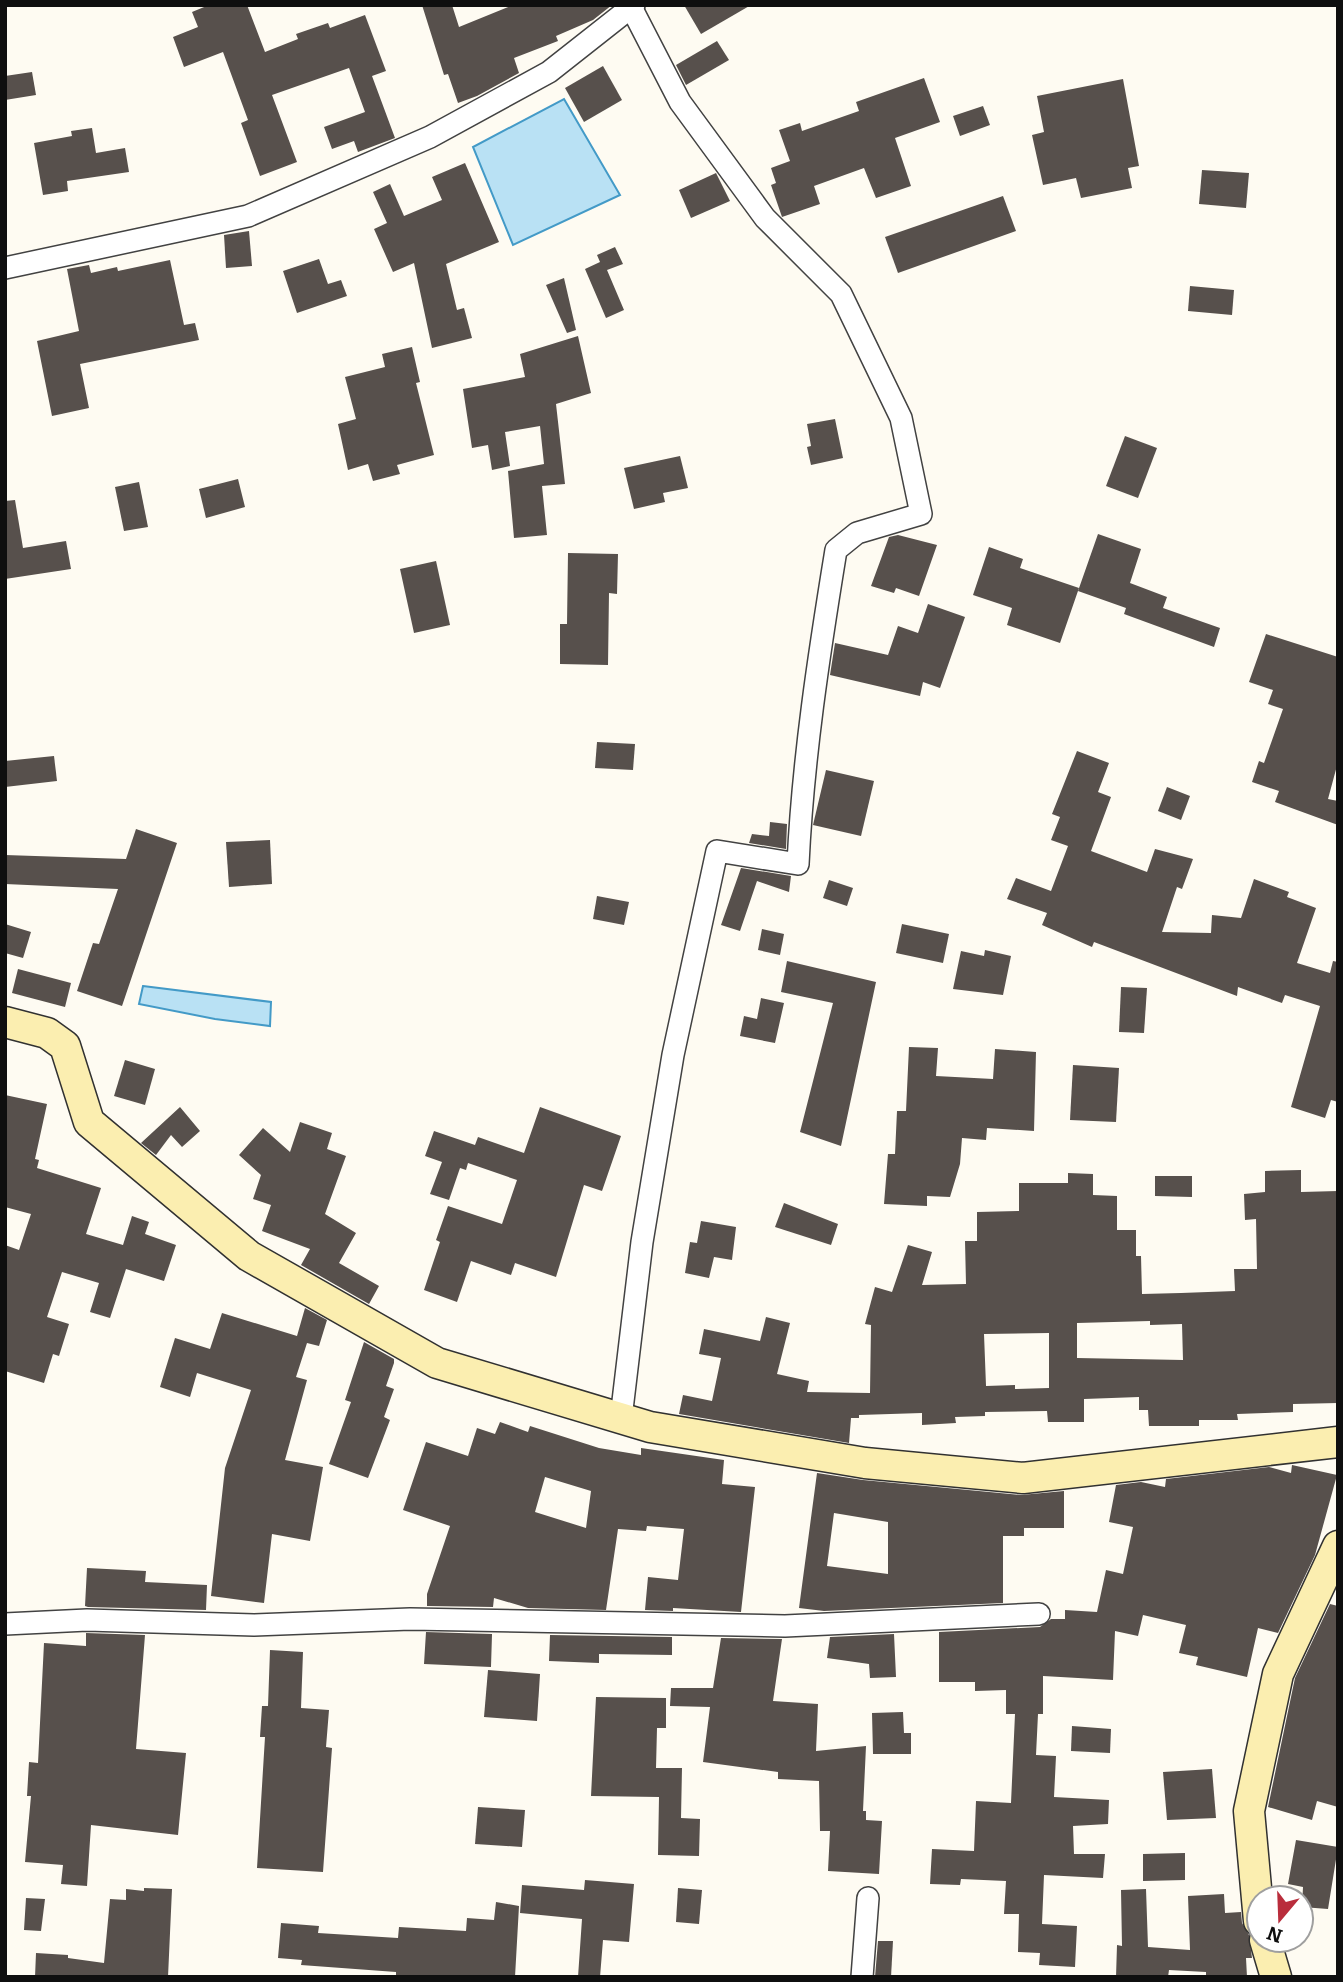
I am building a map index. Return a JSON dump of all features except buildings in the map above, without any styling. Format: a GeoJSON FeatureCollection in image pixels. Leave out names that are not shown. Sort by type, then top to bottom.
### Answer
{"type":"FeatureCollection","features":[{"type":"Feature","properties":{"kind":"main road"},"geometry":{"type":"LineString","coordinates":[[5,1022],[59,1039],[65,1046],[89,1122],[249,1256],[437,1363],[650,1427],[865,1462],[1023,1478],[1338,1442]]}},
{"type":"Feature","properties":{"kind":"main road"},"geometry":{"type":"LineString","coordinates":[[1256,1884],[1249,1811],[1278,1674],[1338,1546]]}},
{"type":"Feature","properties":{"kind":"main road"},"geometry":{"type":"LineString","coordinates":[[1269,1954],[1276,1977]]}},
{"type":"Feature","properties":{"kind":"street"},"geometry":{"type":"LineString","coordinates":[[5,268],[248,216],[430,137],[549,72],[632,6],[680,102],[765,218],[841,294],[901,418],[920,514],[857,533],[836,550],[815,684],[801,804],[798,864],[717,851],[670,1068],[642,1242],[621,1418]]}},
{"type":"Feature","properties":{"kind":"street"},"geometry":{"type":"LineString","coordinates":[[5,1624],[87,1620],[254,1625],[410,1619],[785,1626],[1038,1614]]}},
{"type":"Feature","properties":{"kind":"street"},"geometry":{"type":"LineString","coordinates":[[862,1977],[868,1898]]}},
{"type":"Feature","properties":{"kind":"water"},"geometry":{"type":"Polygon","coordinates":[[[564,99],[620,195],[513,245],[473,147],[564,99]]]}},
{"type":"Feature","properties":{"kind":"water"},"geometry":{"type":"Polygon","coordinates":[[[143,986],[271,1002],[270,1026],[215,1019],[139,1004],[143,986]]]}}]}
